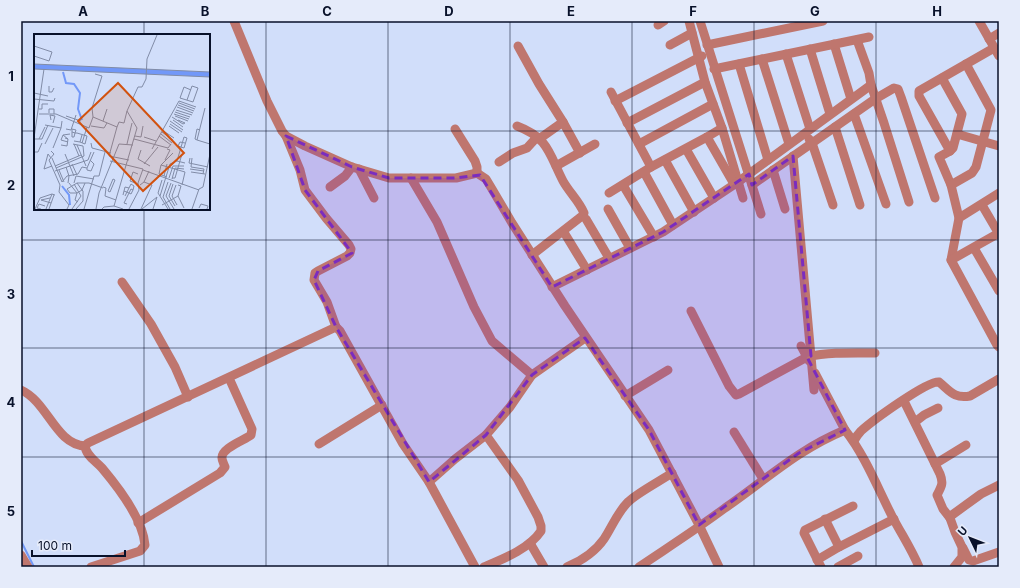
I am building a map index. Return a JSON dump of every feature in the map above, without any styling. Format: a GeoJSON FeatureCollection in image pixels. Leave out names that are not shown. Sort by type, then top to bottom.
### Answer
{"type":"FeatureCollection","features":[{"type":"Feature","properties":{"kind":"street"},"geometry":{"type":"LineString","coordinates":[[234,21],[267,101],[286,136],[296,159],[305,190],[351,249],[347,256],[318,271],[314,276],[314,280],[327,302],[336,327],[340,331],[403,444],[428,482],[475,567]]}},
{"type":"Feature","properties":{"kind":"street"},"geometry":{"type":"LineString","coordinates":[[690,21],[698,58],[722,128],[736,183]]}},
{"type":"Feature","properties":{"kind":"street"},"geometry":{"type":"LineString","coordinates":[[702,21],[714,69],[761,214]]}},
{"type":"Feature","properties":{"kind":"street"},"geometry":{"type":"LineString","coordinates":[[615,101],[698,58],[708,49],[823,21]]}},
{"type":"Feature","properties":{"kind":"street"},"geometry":{"type":"LineString","coordinates":[[950,151],[918,94],[920,90],[966,64],[997,52],[979,21]]}},
{"type":"Feature","properties":{"kind":"street"},"geometry":{"type":"LineString","coordinates":[[670,45],[692,33]]}},
{"type":"Feature","properties":{"kind":"street"},"geometry":{"type":"LineString","coordinates":[[989,39],[999,33]]}},
{"type":"Feature","properties":{"kind":"street"},"geometry":{"type":"LineString","coordinates":[[714,69],[869,37]]}},
{"type":"Feature","properties":{"kind":"street"},"geometry":{"type":"LineString","coordinates":[[857,40],[869,73],[871,85],[909,202]]}},
{"type":"Feature","properties":{"kind":"street"},"geometry":{"type":"LineString","coordinates":[[834,44],[851,99]]}},
{"type":"Feature","properties":{"kind":"street"},"geometry":{"type":"LineString","coordinates":[[518,46],[580,152]]}},
{"type":"Feature","properties":{"kind":"street"},"geometry":{"type":"LineString","coordinates":[[810,50],[830,114]]}},
{"type":"Feature","properties":{"kind":"street"},"geometry":{"type":"LineString","coordinates":[[786,54],[808,131],[833,205]]}},
{"type":"Feature","properties":{"kind":"street"},"geometry":{"type":"LineString","coordinates":[[762,60],[789,144]]}},
{"type":"Feature","properties":{"kind":"street"},"geometry":{"type":"LineString","coordinates":[[739,64],[768,160]]}},
{"type":"Feature","properties":{"kind":"street"},"geometry":{"type":"LineString","coordinates":[[951,185],[974,170],[984,142],[991,110],[966,64]]}},
{"type":"Feature","properties":{"kind":"street"},"geometry":{"type":"LineString","coordinates":[[942,78],[962,114],[953,148],[939,158],[951,185],[959,218],[951,260],[997,346],[999,347]]}},
{"type":"Feature","properties":{"kind":"street"},"geometry":{"type":"LineString","coordinates":[[627,123],[705,82]]}},
{"type":"Feature","properties":{"kind":"street"},"geometry":{"type":"LineString","coordinates":[[552,287],[654,237],[694,212],[871,85]]}},
{"type":"Feature","properties":{"kind":"street"},"geometry":{"type":"LineString","coordinates":[[752,185],[894,88],[898,89],[902,96],[935,198]]}},
{"type":"Feature","properties":{"kind":"street"},"geometry":{"type":"LineString","coordinates":[[611,92],[639,144],[648,170],[673,225]]}},
{"type":"Feature","properties":{"kind":"street"},"geometry":{"type":"LineString","coordinates":[[639,144],[713,104]]}},
{"type":"Feature","properties":{"kind":"street"},"geometry":{"type":"LineString","coordinates":[[854,114],[886,204]]}},
{"type":"Feature","properties":{"kind":"street"},"geometry":{"type":"LineString","coordinates":[[499,162],[513,153],[527,148],[538,138],[563,122]]}},
{"type":"Feature","properties":{"kind":"street"},"geometry":{"type":"LineString","coordinates":[[517,126],[530,132],[538,138],[549,151],[564,183],[584,212],[582,216],[532,255]]}},
{"type":"Feature","properties":{"kind":"street"},"geometry":{"type":"LineString","coordinates":[[835,127],[860,205]]}},
{"type":"Feature","properties":{"kind":"street"},"geometry":{"type":"LineString","coordinates":[[610,193],[722,128]]}},
{"type":"Feature","properties":{"kind":"street"},"geometry":{"type":"LineString","coordinates":[[455,129],[475,161],[477,173]]}},
{"type":"Feature","properties":{"kind":"street"},"geometry":{"type":"LineString","coordinates":[[957,134],[999,146]]}},
{"type":"Feature","properties":{"kind":"street"},"geometry":{"type":"LineString","coordinates":[[286,136],[304,146],[356,168],[389,178],[456,178],[477,173],[486,179],[552,287],[649,430],[699,525],[719,567]]}},
{"type":"Feature","properties":{"kind":"street"},"geometry":{"type":"LineString","coordinates":[[707,137],[736,183],[743,198]]}},
{"type":"Feature","properties":{"kind":"street"},"geometry":{"type":"LineString","coordinates":[[556,166],[595,144]]}},
{"type":"Feature","properties":{"kind":"street"},"geometry":{"type":"LineString","coordinates":[[686,149],[714,198]]}},
{"type":"Feature","properties":{"kind":"street"},"geometry":{"type":"LineString","coordinates":[[793,156],[814,390]]}},
{"type":"Feature","properties":{"kind":"street"},"geometry":{"type":"LineString","coordinates":[[665,160],[694,212]]}},
{"type":"Feature","properties":{"kind":"street"},"geometry":{"type":"LineString","coordinates":[[330,187],[356,168]]}},
{"type":"Feature","properties":{"kind":"street"},"geometry":{"type":"LineString","coordinates":[[356,168],[374,198]]}},
{"type":"Feature","properties":{"kind":"street"},"geometry":{"type":"LineString","coordinates":[[773,170],[785,209]]}},
{"type":"Feature","properties":{"kind":"street"},"geometry":{"type":"LineString","coordinates":[[411,178],[437,222],[474,307],[492,341],[532,375]]}},
{"type":"Feature","properties":{"kind":"street"},"geometry":{"type":"LineString","coordinates":[[623,185],[654,237]]}},
{"type":"Feature","properties":{"kind":"street"},"geometry":{"type":"LineString","coordinates":[[959,218],[999,194]]}},
{"type":"Feature","properties":{"kind":"street"},"geometry":{"type":"LineString","coordinates":[[951,260],[999,234],[982,204]]}},
{"type":"Feature","properties":{"kind":"street"},"geometry":{"type":"LineString","coordinates":[[608,209],[630,248]]}},
{"type":"Feature","properties":{"kind":"street"},"geometry":{"type":"LineString","coordinates":[[586,219],[609,258]]}},
{"type":"Feature","properties":{"kind":"street"},"geometry":{"type":"LineString","coordinates":[[565,234],[587,270]]}},
{"type":"Feature","properties":{"kind":"street"},"geometry":{"type":"LineString","coordinates":[[974,248],[999,291]]}},
{"type":"Feature","properties":{"kind":"street"},"geometry":{"type":"LineString","coordinates":[[122,282],[151,324],[175,367],[188,397]]}},
{"type":"Feature","properties":{"kind":"street"},"geometry":{"type":"LineString","coordinates":[[691,311],[729,386],[736,395],[807,357],[815,355],[875,353]]}},
{"type":"Feature","properties":{"kind":"street"},"geometry":{"type":"LineString","coordinates":[[21,390],[36,400],[61,433],[70,442],[85,446],[88,443],[336,327]]}},
{"type":"Feature","properties":{"kind":"street"},"geometry":{"type":"LineString","coordinates":[[428,482],[486,435],[510,407],[532,375],[586,338]]}},
{"type":"Feature","properties":{"kind":"street"},"geometry":{"type":"LineString","coordinates":[[801,346],[845,430],[854,441],[874,477],[919,567]]}},
{"type":"Feature","properties":{"kind":"street"},"geometry":{"type":"LineString","coordinates":[[625,396],[668,370]]}},
{"type":"Feature","properties":{"kind":"street"},"geometry":{"type":"LineString","coordinates":[[138,523],[220,473],[225,467],[222,456],[223,453],[228,448],[251,435],[252,428],[229,378]]}},
{"type":"Feature","properties":{"kind":"street"},"geometry":{"type":"LineString","coordinates":[[854,441],[860,432],[890,409],[904,401],[912,394],[936,382],[939,382],[950,392],[960,397],[970,396],[997,381]]}},
{"type":"Feature","properties":{"kind":"street"},"geometry":{"type":"LineString","coordinates":[[904,401],[943,483],[937,495],[943,509],[950,518],[954,532],[969,560],[973,561],[999,552]]}},
{"type":"Feature","properties":{"kind":"street"},"geometry":{"type":"LineString","coordinates":[[318,444],[382,405]]}},
{"type":"Feature","properties":{"kind":"street"},"geometry":{"type":"LineString","coordinates":[[915,422],[924,415],[938,408]]}},
{"type":"Feature","properties":{"kind":"street"},"geometry":{"type":"LineString","coordinates":[[639,567],[725,508],[763,479],[812,445],[845,430]]}},
{"type":"Feature","properties":{"kind":"street"},"geometry":{"type":"LineString","coordinates":[[734,432],[763,479]]}},
{"type":"Feature","properties":{"kind":"street"},"geometry":{"type":"LineString","coordinates":[[484,567],[501,560],[530,543],[541,531],[541,526],[513,473],[486,435]]}},
{"type":"Feature","properties":{"kind":"street"},"geometry":{"type":"LineString","coordinates":[[935,464],[966,445]]}},
{"type":"Feature","properties":{"kind":"street"},"geometry":{"type":"LineString","coordinates":[[85,446],[88,454],[121,492],[138,523],[145,545],[140,551],[91,567]]}},
{"type":"Feature","properties":{"kind":"street"},"geometry":{"type":"LineString","coordinates":[[567,567],[584,558],[599,546],[616,518],[629,501],[672,473]]}},
{"type":"Feature","properties":{"kind":"street"},"geometry":{"type":"LineString","coordinates":[[950,518],[972,500],[999,485]]}},
{"type":"Feature","properties":{"kind":"street"},"geometry":{"type":"LineString","coordinates":[[853,506],[805,530],[804,533],[819,563],[839,547],[894,519]]}},
{"type":"Feature","properties":{"kind":"street"},"geometry":{"type":"LineString","coordinates":[[825,519],[839,547]]}},
{"type":"Feature","properties":{"kind":"street"},"geometry":{"type":"LineString","coordinates":[[530,543],[544,567]]}},
{"type":"Feature","properties":{"kind":"street"},"geometry":{"type":"LineString","coordinates":[[954,567],[962,557],[962,546]]}},
{"type":"Feature","properties":{"kind":"street"},"geometry":{"type":"LineString","coordinates":[[838,567],[858,556]]}},
{"type":"Feature","properties":{"kind":"street"},"geometry":{"type":"LineString","coordinates":[[117,558],[122,567]]}},
{"type":"Feature","properties":{"kind":"highlighted area"},"geometry":{"type":"Polygon","coordinates":[[[286,136],[352,167],[389,178],[456,178],[480,175],[552,287],[663,232],[749,174],[752,185],[793,156],[811,356],[807,357],[845,430],[799,453],[699,525],[649,430],[585,338],[532,375],[486,435],[429,482],[336,327],[314,280],[318,271],[352,253],[305,190],[286,136]]]}},
{"type":"Feature","properties":{"kind":"waterway"},"geometry":{"type":"LineString","coordinates":[[21,541],[34,567]]}}]}
